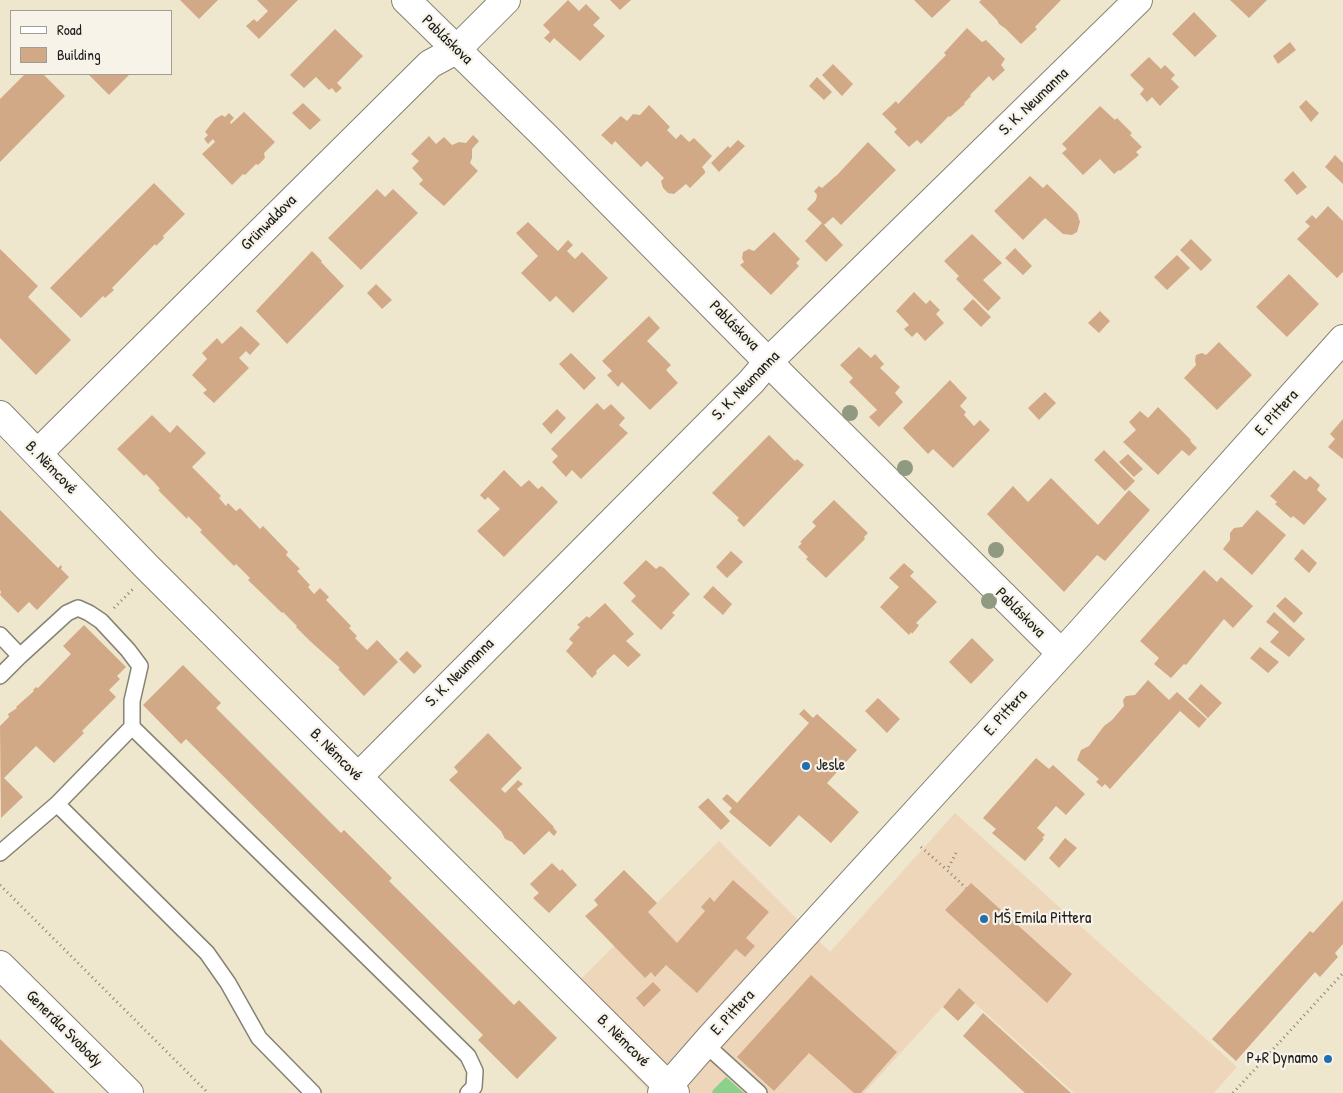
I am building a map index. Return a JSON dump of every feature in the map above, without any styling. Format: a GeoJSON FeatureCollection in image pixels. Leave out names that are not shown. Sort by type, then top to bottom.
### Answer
{"type":"FeatureCollection","features":[{"type":"Feature","properties":{"kind":"street","name":"Pabláskova"},"geometry":{"type":"LineString","coordinates":[[406,0],[547,138],[768,362],[1060,653]]}},
{"type":"Feature","properties":{"kind":"street","name":"Grünwaldova"},"geometry":{"type":"LineString","coordinates":[[38,453],[430,64],[456,50],[506,0]]}},
{"type":"Feature","properties":{"kind":"street","name":"S. K. Neumanna"},"geometry":{"type":"LineString","coordinates":[[358,777],[768,362],[1138,0]]}},
{"type":"Feature","properties":{"kind":"street","name":"E. Pittera"},"geometry":{"type":"LineString","coordinates":[[668,1091],[705,1044],[1343,339]]}},
{"type":"Feature","properties":{"kind":"street","name":"B. Němcové"},"geometry":{"type":"LineString","coordinates":[[0,415],[147,567],[358,777],[668,1091]]}},
{"type":"Feature","properties":{"kind":"street","name":"Generála Svobody"},"geometry":{"type":"LineString","coordinates":[[0,965],[129,1093]]}},
{"type":"Feature","properties":{"kind":"lane"},"geometry":{"type":"LineString","coordinates":[[0,676],[67,613],[78,608],[101,622],[128,650],[140,666],[132,700],[132,726],[57,804],[0,853]]}},
{"type":"Feature","properties":{"kind":"lane"},"geometry":{"type":"LineString","coordinates":[[0,635],[20,656]]}},
{"type":"Feature","properties":{"kind":"lane"},"geometry":{"type":"LineString","coordinates":[[132,726],[468,1056],[475,1071],[474,1087],[468,1093]]}},
{"type":"Feature","properties":{"kind":"lane"},"geometry":{"type":"LineString","coordinates":[[57,804],[207,953],[228,983],[259,1038],[313,1093]]}},
{"type":"Feature","properties":{"kind":"lane"},"geometry":{"type":"LineString","coordinates":[[705,1044],[759,1093]]}},
{"type":"Feature","properties":{"kind":"path"},"geometry":{"type":"LineString","coordinates":[[919,845],[966,888]]}},
{"type":"Feature","properties":{"kind":"path"},"geometry":{"type":"LineString","coordinates":[[947,870],[956,853]]}},
{"type":"Feature","properties":{"kind":"path"},"geometry":{"type":"LineString","coordinates":[[0,885],[208,1093]]}},
{"type":"Feature","properties":{"kind":"path"},"geometry":{"type":"LineString","coordinates":[[1233,1093],[1343,973]]}},
{"type":"Feature","properties":{"kind":"shaded area"},"geometry":{"type":"Polygon","coordinates":[[[955,813],[1237,1067],[1214,1093],[1074,1093],[959,989],[864,1093],[651,1093],[561,999],[719,841],[830,952],[955,813]]]}},
{"type":"Feature","properties":{"kind":"green space"},"geometry":{"type":"Polygon","coordinates":[[[726,1077],[744,1093],[712,1093],[726,1077]]]}},
{"type":"Feature","properties":{"kind":"building"},"geometry":{"type":"Polygon","coordinates":[[[180,0],[218,0],[199,19],[180,0]]]}},
{"type":"Feature","properties":{"kind":"building"},"geometry":{"type":"Polygon","coordinates":[[[257,0],[298,0],[259,39],[246,26],[254,19],[257,22],[268,11],[257,0]]]}},
{"type":"Feature","properties":{"kind":"building"},"geometry":{"type":"Polygon","coordinates":[[[568,0],[579,11],[586,4],[600,18],[593,25],[605,36],[580,61],[554,38],[550,43],[544,38],[550,32],[543,25],[568,0]]]}},
{"type":"Feature","properties":{"kind":"building"},"geometry":{"type":"Polygon","coordinates":[[[610,0],[631,0],[620,10],[610,0]]]}},
{"type":"Feature","properties":{"kind":"building"},"geometry":{"type":"Polygon","coordinates":[[[914,0],[951,0],[932,18],[914,0]]]}},
{"type":"Feature","properties":{"kind":"building"},"geometry":{"type":"Polygon","coordinates":[[[981,0],[1061,0],[1035,27],[1037,29],[1021,44],[979,2],[981,0]]]}},
{"type":"Feature","properties":{"kind":"building"},"geometry":{"type":"Polygon","coordinates":[[[1230,0],[1267,0],[1249,18],[1230,0]]]}},
{"type":"Feature","properties":{"kind":"building"},"geometry":{"type":"Polygon","coordinates":[[[1194,12],[1217,36],[1195,57],[1172,34],[1194,12]]]}},
{"type":"Feature","properties":{"kind":"building"},"geometry":{"type":"Polygon","coordinates":[[[967,28],[982,42],[986,40],[1005,59],[1001,65],[1005,70],[993,81],[989,76],[970,95],[965,104],[949,116],[921,144],[917,140],[909,147],[894,132],[897,129],[882,114],[896,101],[898,104],[946,55],[944,53],[967,28]]]}},
{"type":"Feature","properties":{"kind":"building"},"geometry":{"type":"Polygon","coordinates":[[[335,29],[363,56],[337,83],[342,88],[336,93],[332,88],[329,90],[316,77],[304,88],[290,75],[335,29]]]}},
{"type":"Feature","properties":{"kind":"building"},"geometry":{"type":"Polygon","coordinates":[[[1290,42],[1296,50],[1278,64],[1273,56],[1290,42]]]}},
{"type":"Feature","properties":{"kind":"building"},"geometry":{"type":"Polygon","coordinates":[[[1149,57],[1161,69],[1165,65],[1175,75],[1171,79],[1179,87],[1160,106],[1152,97],[1147,102],[1140,94],[1144,89],[1130,75],[1149,57]]]}},
{"type":"Feature","properties":{"kind":"building"},"geometry":{"type":"Polygon","coordinates":[[[833,64],[853,84],[842,96],[822,75],[833,64]]]}},
{"type":"Feature","properties":{"kind":"building"},"geometry":{"type":"Polygon","coordinates":[[[24,75],[44,75],[65,96],[0,162],[0,99],[24,75]]]}},
{"type":"Feature","properties":{"kind":"building"},"geometry":{"type":"Polygon","coordinates":[[[89,75],[129,75],[109,95],[89,75]]]}},
{"type":"Feature","properties":{"kind":"building"},"geometry":{"type":"Polygon","coordinates":[[[817,77],[832,92],[824,100],[809,86],[817,77]]]}},
{"type":"Feature","properties":{"kind":"building"},"geometry":{"type":"Polygon","coordinates":[[[1306,100],[1319,113],[1311,122],[1299,107],[1306,100]]]}},
{"type":"Feature","properties":{"kind":"building"},"geometry":{"type":"Polygon","coordinates":[[[303,103],[321,120],[310,130],[292,113],[303,103]]]}},
{"type":"Feature","properties":{"kind":"building"},"geometry":{"type":"Polygon","coordinates":[[[649,105],[670,127],[667,130],[676,139],[681,134],[689,142],[694,138],[712,156],[702,167],[705,173],[690,188],[686,184],[674,194],[668,193],[663,188],[661,181],[664,178],[647,161],[641,167],[615,141],[612,145],[601,135],[621,116],[627,121],[633,114],[640,115],[649,105]]]}},
{"type":"Feature","properties":{"kind":"building"},"geometry":{"type":"Polygon","coordinates":[[[1100,106],[1115,120],[1117,118],[1132,133],[1130,135],[1142,147],[1136,152],[1139,155],[1114,174],[1100,159],[1083,175],[1062,153],[1067,149],[1062,144],[1100,106]]]}},
{"type":"Feature","properties":{"kind":"building"},"geometry":{"type":"Polygon","coordinates":[[[244,112],[275,142],[264,153],[265,158],[258,165],[256,164],[245,175],[243,174],[232,185],[202,154],[215,142],[213,139],[208,144],[204,139],[208,135],[205,132],[215,119],[222,115],[225,117],[229,113],[234,118],[230,122],[231,124],[244,112]]]}},
{"type":"Feature","properties":{"kind":"building"},"geometry":{"type":"Polygon","coordinates":[[[473,135],[479,141],[472,149],[470,163],[478,171],[444,206],[419,184],[423,180],[412,168],[419,161],[411,154],[429,136],[436,144],[444,137],[452,145],[459,142],[466,143],[473,135]]]}},
{"type":"Feature","properties":{"kind":"building"},"geometry":{"type":"Polygon","coordinates":[[[738,140],[745,146],[719,172],[711,163],[728,146],[730,148],[738,140]]]}},
{"type":"Feature","properties":{"kind":"building"},"geometry":{"type":"Polygon","coordinates":[[[868,142],[896,170],[841,225],[833,217],[824,225],[843,245],[826,262],[805,241],[822,223],[807,209],[816,200],[817,195],[814,191],[819,186],[822,188],[838,174],[868,142]]]}},
{"type":"Feature","properties":{"kind":"building"},"geometry":{"type":"Polygon","coordinates":[[[1335,155],[1343,163],[1343,184],[1325,167],[1335,155]]]}},
{"type":"Feature","properties":{"kind":"building"},"geometry":{"type":"Polygon","coordinates":[[[1293,171],[1307,187],[1297,195],[1284,180],[1293,171]]]}},
{"type":"Feature","properties":{"kind":"building"},"geometry":{"type":"Polygon","coordinates":[[[1030,176],[1043,188],[1047,184],[1077,213],[1080,222],[1077,232],[1072,235],[1063,234],[1045,218],[1023,240],[994,211],[1030,176]]]}},
{"type":"Feature","properties":{"kind":"building"},"geometry":{"type":"Polygon","coordinates":[[[154,183],[185,214],[163,236],[164,238],[156,246],[155,244],[112,288],[114,290],[105,298],[103,296],[81,318],[50,288],[154,183]]]}},
{"type":"Feature","properties":{"kind":"building"},"geometry":{"type":"Polygon","coordinates":[[[377,189],[385,197],[393,189],[418,213],[361,270],[328,238],[377,189]]]}},
{"type":"Feature","properties":{"kind":"building"},"geometry":{"type":"Polygon","coordinates":[[[1328,206],[1343,221],[1343,272],[1337,278],[1297,239],[1310,226],[1305,222],[1312,215],[1316,219],[1328,206]]]}},
{"type":"Feature","properties":{"kind":"building"},"geometry":{"type":"Polygon","coordinates":[[[528,222],[558,251],[568,240],[573,245],[567,251],[575,259],[582,252],[608,278],[573,313],[556,296],[550,302],[521,273],[538,256],[516,233],[528,222]]]}},
{"type":"Feature","properties":{"kind":"building"},"geometry":{"type":"Polygon","coordinates":[[[774,232],[800,259],[796,263],[799,266],[771,295],[740,265],[744,262],[742,258],[743,252],[749,249],[754,251],[774,232]]]}},
{"type":"Feature","properties":{"kind":"building"},"geometry":{"type":"Polygon","coordinates":[[[972,234],[1002,263],[983,280],[1001,298],[988,311],[956,279],[959,276],[944,261],[972,234]]]}},
{"type":"Feature","properties":{"kind":"building"},"geometry":{"type":"Polygon","coordinates":[[[1191,239],[1212,260],[1201,271],[1180,250],[1191,239]]]}},
{"type":"Feature","properties":{"kind":"building"},"geometry":{"type":"Polygon","coordinates":[[[1015,248],[1032,266],[1023,275],[1005,258],[1015,248]]]}},
{"type":"Feature","properties":{"kind":"building"},"geometry":{"type":"Polygon","coordinates":[[[0,249],[38,286],[28,297],[71,340],[36,375],[0,338],[0,249]]]}},
{"type":"Feature","properties":{"kind":"building"},"geometry":{"type":"Polygon","coordinates":[[[312,251],[344,286],[287,344],[256,311],[312,251]]]}},
{"type":"Feature","properties":{"kind":"building"},"geometry":{"type":"Polygon","coordinates":[[[1177,255],[1190,268],[1167,290],[1154,277],[1177,255]]]}},
{"type":"Feature","properties":{"kind":"building"},"geometry":{"type":"Polygon","coordinates":[[[1289,274],[1319,304],[1287,337],[1256,307],[1289,274]]]}},
{"type":"Feature","properties":{"kind":"building"},"geometry":{"type":"Polygon","coordinates":[[[376,284],[392,300],[382,309],[367,293],[376,284]]]}},
{"type":"Feature","properties":{"kind":"building"},"geometry":{"type":"Polygon","coordinates":[[[914,292],[926,304],[930,300],[940,310],[936,314],[944,323],[925,341],[917,332],[912,337],[904,329],[909,325],[896,311],[914,292]]]}},
{"type":"Feature","properties":{"kind":"building"},"geometry":{"type":"Polygon","coordinates":[[[973,299],[991,317],[981,327],[963,309],[973,299]]]}},
{"type":"Feature","properties":{"kind":"building"},"geometry":{"type":"Polygon","coordinates":[[[1100,311],[1110,321],[1099,333],[1088,323],[1100,311]]]}},
{"type":"Feature","properties":{"kind":"building"},"geometry":{"type":"Polygon","coordinates":[[[649,316],[660,328],[647,341],[671,365],[666,370],[678,383],[650,410],[622,382],[618,387],[607,375],[612,371],[602,361],[649,316]]]}},
{"type":"Feature","properties":{"kind":"building"},"geometry":{"type":"Polygon","coordinates":[[[241,326],[260,344],[250,355],[246,351],[239,358],[249,368],[214,403],[203,393],[207,390],[192,375],[207,359],[202,353],[217,338],[222,344],[241,326]]]}},
{"type":"Feature","properties":{"kind":"building"},"geometry":{"type":"Polygon","coordinates":[[[1219,342],[1252,375],[1217,410],[1184,378],[1196,365],[1196,355],[1202,353],[1206,355],[1219,342]]]}},
{"type":"Feature","properties":{"kind":"building"},"geometry":{"type":"Polygon","coordinates":[[[859,347],[871,358],[875,354],[884,364],[880,368],[900,387],[895,393],[903,402],[879,427],[869,417],[877,410],[849,382],[853,378],[840,365],[859,347]]]}},
{"type":"Feature","properties":{"kind":"building"},"geometry":{"type":"Polygon","coordinates":[[[571,353],[596,378],[584,390],[559,364],[571,353]]]}},
{"type":"Feature","properties":{"kind":"building"},"geometry":{"type":"Polygon","coordinates":[[[950,380],[967,398],[960,406],[966,412],[964,415],[974,426],[980,420],[990,430],[953,468],[933,449],[928,454],[903,428],[950,380]]]}},
{"type":"Feature","properties":{"kind":"building"},"geometry":{"type":"Polygon","coordinates":[[[1045,392],[1056,403],[1039,420],[1028,408],[1045,392]]]}},
{"type":"Feature","properties":{"kind":"building"},"geometry":{"type":"Polygon","coordinates":[[[597,403],[604,410],[611,404],[625,418],[619,425],[628,433],[581,479],[572,470],[566,477],[552,462],[558,456],[551,449],[597,403]]]}},
{"type":"Feature","properties":{"kind":"building"},"geometry":{"type":"Polygon","coordinates":[[[1158,407],[1197,448],[1189,456],[1182,450],[1158,475],[1123,442],[1136,430],[1129,422],[1140,411],[1148,418],[1158,407]]]}},
{"type":"Feature","properties":{"kind":"building"},"geometry":{"type":"Polygon","coordinates":[[[557,409],[566,418],[551,434],[542,424],[557,409]]]}},
{"type":"Feature","properties":{"kind":"building"},"geometry":{"type":"Polygon","coordinates":[[[152,415],[170,433],[177,425],[206,453],[192,467],[221,496],[219,498],[226,506],[228,503],[236,511],[240,508],[260,529],[263,526],[288,552],[286,555],[300,569],[297,571],[310,585],[308,587],[314,594],[320,588],[329,597],[326,600],[351,626],[349,628],[357,636],[355,638],[367,650],[377,640],[398,662],[364,696],[338,669],[340,668],[248,580],[250,578],[236,564],[234,566],[200,532],[202,530],[188,516],[187,519],[158,490],[160,489],[146,474],[144,476],[117,449],[152,415]]]}},
{"type":"Feature","properties":{"kind":"building"},"geometry":{"type":"Polygon","coordinates":[[[1343,419],[1343,459],[1328,447],[1335,439],[1330,434],[1343,419]]]}},
{"type":"Feature","properties":{"kind":"building"},"geometry":{"type":"Polygon","coordinates":[[[769,435],[795,461],[797,459],[804,465],[744,527],[737,520],[739,518],[712,493],[769,435]]]}},
{"type":"Feature","properties":{"kind":"building"},"geometry":{"type":"Polygon","coordinates":[[[1104,450],[1135,481],[1125,491],[1094,460],[1104,450]]]}},
{"type":"Feature","properties":{"kind":"building"},"geometry":{"type":"Polygon","coordinates":[[[1128,454],[1143,469],[1134,477],[1119,462],[1128,454]]]}},
{"type":"Feature","properties":{"kind":"building"},"geometry":{"type":"Polygon","coordinates":[[[504,470],[521,487],[529,480],[538,489],[542,486],[558,502],[504,557],[477,531],[500,509],[488,497],[485,500],[480,495],[504,470]]]}},
{"type":"Feature","properties":{"kind":"building"},"geometry":{"type":"Polygon","coordinates":[[[1294,470],[1306,480],[1310,476],[1320,485],[1317,490],[1327,499],[1304,525],[1293,516],[1291,518],[1275,504],[1277,502],[1270,496],[1294,470]]]}},
{"type":"Feature","properties":{"kind":"building"},"geometry":{"type":"Polygon","coordinates":[[[1051,478],[1098,525],[1129,490],[1150,510],[1105,561],[1097,555],[1064,592],[987,514],[1013,486],[1028,502],[1051,478]]]}},
{"type":"Feature","properties":{"kind":"building"},"geometry":{"type":"Polygon","coordinates":[[[834,500],[868,533],[864,537],[865,539],[826,578],[806,559],[808,557],[798,547],[802,543],[800,542],[816,526],[812,522],[834,500]]]}},
{"type":"Feature","properties":{"kind":"building"},"geometry":{"type":"Polygon","coordinates":[[[0,510],[58,568],[61,565],[61,569],[69,577],[37,610],[29,602],[18,613],[0,595],[0,510]]]}},
{"type":"Feature","properties":{"kind":"building"},"geometry":{"type":"Polygon","coordinates":[[[1257,510],[1286,535],[1252,575],[1223,549],[1230,540],[1230,533],[1234,528],[1242,527],[1257,510]]]}},
{"type":"Feature","properties":{"kind":"building"},"geometry":{"type":"Polygon","coordinates":[[[1302,549],[1317,563],[1309,573],[1294,559],[1302,549]]]}},
{"type":"Feature","properties":{"kind":"building"},"geometry":{"type":"Polygon","coordinates":[[[731,551],[743,562],[727,578],[716,567],[731,551]]]}},
{"type":"Feature","properties":{"kind":"building"},"geometry":{"type":"Polygon","coordinates":[[[646,560],[656,569],[660,566],[664,568],[690,594],[672,613],[675,615],[661,630],[631,601],[636,596],[623,583],[646,560]]]}},
{"type":"Feature","properties":{"kind":"building"},"geometry":{"type":"Polygon","coordinates":[[[904,563],[914,572],[910,576],[937,602],[916,623],[919,625],[909,635],[880,607],[899,587],[889,578],[904,563]]]}},
{"type":"Feature","properties":{"kind":"building"},"geometry":{"type":"Polygon","coordinates":[[[1204,570],[1217,582],[1221,577],[1253,606],[1233,628],[1224,619],[1186,665],[1184,664],[1171,678],[1154,664],[1159,658],[1140,641],[1204,570]]]}},
{"type":"Feature","properties":{"kind":"building"},"geometry":{"type":"Polygon","coordinates":[[[713,586],[732,604],[723,615],[703,597],[713,586]]]}},
{"type":"Feature","properties":{"kind":"building"},"geometry":{"type":"Polygon","coordinates":[[[1285,597],[1303,613],[1294,623],[1276,606],[1285,597]]]}},
{"type":"Feature","properties":{"kind":"building"},"geometry":{"type":"Polygon","coordinates":[[[605,603],[634,634],[626,641],[641,655],[628,667],[614,654],[596,671],[597,673],[592,678],[566,651],[573,643],[569,639],[580,627],[577,625],[587,616],[589,618],[605,603]]]}},
{"type":"Feature","properties":{"kind":"building"},"geometry":{"type":"Polygon","coordinates":[[[1274,612],[1305,639],[1289,657],[1270,642],[1279,632],[1266,622],[1274,612]]]}},
{"type":"Feature","properties":{"kind":"building"},"geometry":{"type":"Polygon","coordinates":[[[84,625],[126,667],[117,676],[120,679],[109,690],[116,697],[82,731],[84,733],[54,763],[36,746],[4,778],[23,797],[1,818],[0,726],[9,717],[8,714],[17,708],[36,687],[38,688],[71,654],[63,646],[84,625]]]}},
{"type":"Feature","properties":{"kind":"building"},"geometry":{"type":"Polygon","coordinates":[[[972,638],[994,660],[971,684],[949,662],[972,638]]]}},
{"type":"Feature","properties":{"kind":"building"},"geometry":{"type":"Polygon","coordinates":[[[1260,647],[1279,662],[1268,673],[1250,658],[1260,647]]]}},
{"type":"Feature","properties":{"kind":"building"},"geometry":{"type":"Polygon","coordinates":[[[407,651],[422,666],[414,674],[399,659],[407,651]]]}},
{"type":"Feature","properties":{"kind":"building"},"geometry":{"type":"Polygon","coordinates":[[[183,665],[221,703],[216,708],[341,833],[344,830],[392,878],[389,881],[514,1005],[519,1000],[557,1038],[517,1079],[478,1040],[483,1035],[186,739],[181,744],[143,705],[183,665]]]}},
{"type":"Feature","properties":{"kind":"building"},"geometry":{"type":"Polygon","coordinates":[[[1148,680],[1169,700],[1177,692],[1207,719],[1199,728],[1180,711],[1110,789],[1105,784],[1102,787],[1096,782],[1099,779],[1077,760],[1081,750],[1089,746],[1104,726],[1124,706],[1123,700],[1126,696],[1135,695],[1148,680]]]}},
{"type":"Feature","properties":{"kind":"building"},"geometry":{"type":"Polygon","coordinates":[[[1201,684],[1222,703],[1208,718],[1188,699],[1201,684]]]}},
{"type":"Feature","properties":{"kind":"building"},"geometry":{"type":"Polygon","coordinates":[[[878,698],[900,719],[887,733],[865,711],[878,698]]]}},
{"type":"Feature","properties":{"kind":"building","name":"Jesle"},"geometry":{"type":"Polygon","coordinates":[[[804,709],[813,718],[817,714],[857,750],[827,783],[859,812],[831,843],[799,815],[770,847],[729,812],[732,808],[722,799],[727,794],[737,803],[809,723],[799,714],[804,709]]]}},
{"type":"Feature","properties":{"kind":"building"},"geometry":{"type":"Polygon","coordinates":[[[488,733],[522,768],[501,789],[505,793],[518,780],[523,784],[517,789],[557,832],[554,836],[549,831],[524,855],[512,842],[505,839],[501,831],[449,780],[458,772],[454,767],[488,733]]]}},
{"type":"Feature","properties":{"kind":"building"},"geometry":{"type":"Polygon","coordinates":[[[1036,758],[1049,769],[1053,765],[1085,794],[1066,815],[1056,806],[1037,828],[1045,835],[1042,838],[1044,839],[1025,861],[992,833],[996,829],[983,818],[1036,758]]]}},
{"type":"Feature","properties":{"kind":"building"},"geometry":{"type":"Polygon","coordinates":[[[708,798],[730,821],[721,830],[698,807],[708,798]]]}},
{"type":"Feature","properties":{"kind":"building"},"geometry":{"type":"Polygon","coordinates":[[[1065,838],[1077,848],[1059,868],[1049,858],[1065,838]]]}},
{"type":"Feature","properties":{"kind":"building"},"geometry":{"type":"Polygon","coordinates":[[[552,863],[560,871],[562,869],[577,885],[549,913],[533,898],[539,893],[530,884],[552,863]]]}},
{"type":"Feature","properties":{"kind":"building"},"geometry":{"type":"Polygon","coordinates":[[[624,870],[657,903],[648,912],[677,943],[705,911],[701,907],[710,897],[714,902],[733,880],[769,912],[746,938],[755,946],[745,957],[736,949],[697,993],[666,965],[655,977],[651,972],[645,978],[585,916],[598,905],[594,900],[624,870]]]}},
{"type":"Feature","properties":{"kind":"building"},"geometry":{"type":"Polygon","coordinates":[[[971,883],[1072,974],[1047,1003],[945,910],[971,883]]]}},
{"type":"Feature","properties":{"kind":"building"},"geometry":{"type":"Polygon","coordinates":[[[1343,900],[1343,944],[1335,953],[1338,957],[1320,977],[1315,972],[1236,1061],[1212,1039],[1310,931],[1313,933],[1343,900]]]}},
{"type":"Feature","properties":{"kind":"building"},"geometry":{"type":"Polygon","coordinates":[[[811,975],[897,1052],[861,1093],[854,1093],[809,1053],[774,1091],[737,1057],[811,975]]]}},
{"type":"Feature","properties":{"kind":"building"},"geometry":{"type":"Polygon","coordinates":[[[653,982],[661,990],[644,1007],[636,998],[653,982]]]}},
{"type":"Feature","properties":{"kind":"building"},"geometry":{"type":"Polygon","coordinates":[[[959,988],[975,1003],[958,1021],[943,1007],[959,988]]]}},
{"type":"Feature","properties":{"kind":"building"},"geometry":{"type":"Polygon","coordinates":[[[983,1013],[1071,1093],[1025,1093],[963,1036],[983,1013]]]}},
{"type":"Feature","properties":{"kind":"building"},"geometry":{"type":"Polygon","coordinates":[[[0,1039],[55,1093],[0,1093],[0,1039]]]}},
{"type":"Feature","properties":{"kind":"place","name":"Jesle"},"geometry":{"type":"Point","coordinates":[806,766]}},
{"type":"Feature","properties":{"kind":"place","name":"MŠ Emila Pittera"},"geometry":{"type":"Point","coordinates":[984,919]}},
{"type":"Feature","properties":{"kind":"place","name":"P+R Dynamo"},"geometry":{"type":"Point","coordinates":[1328,1059]}}]}
